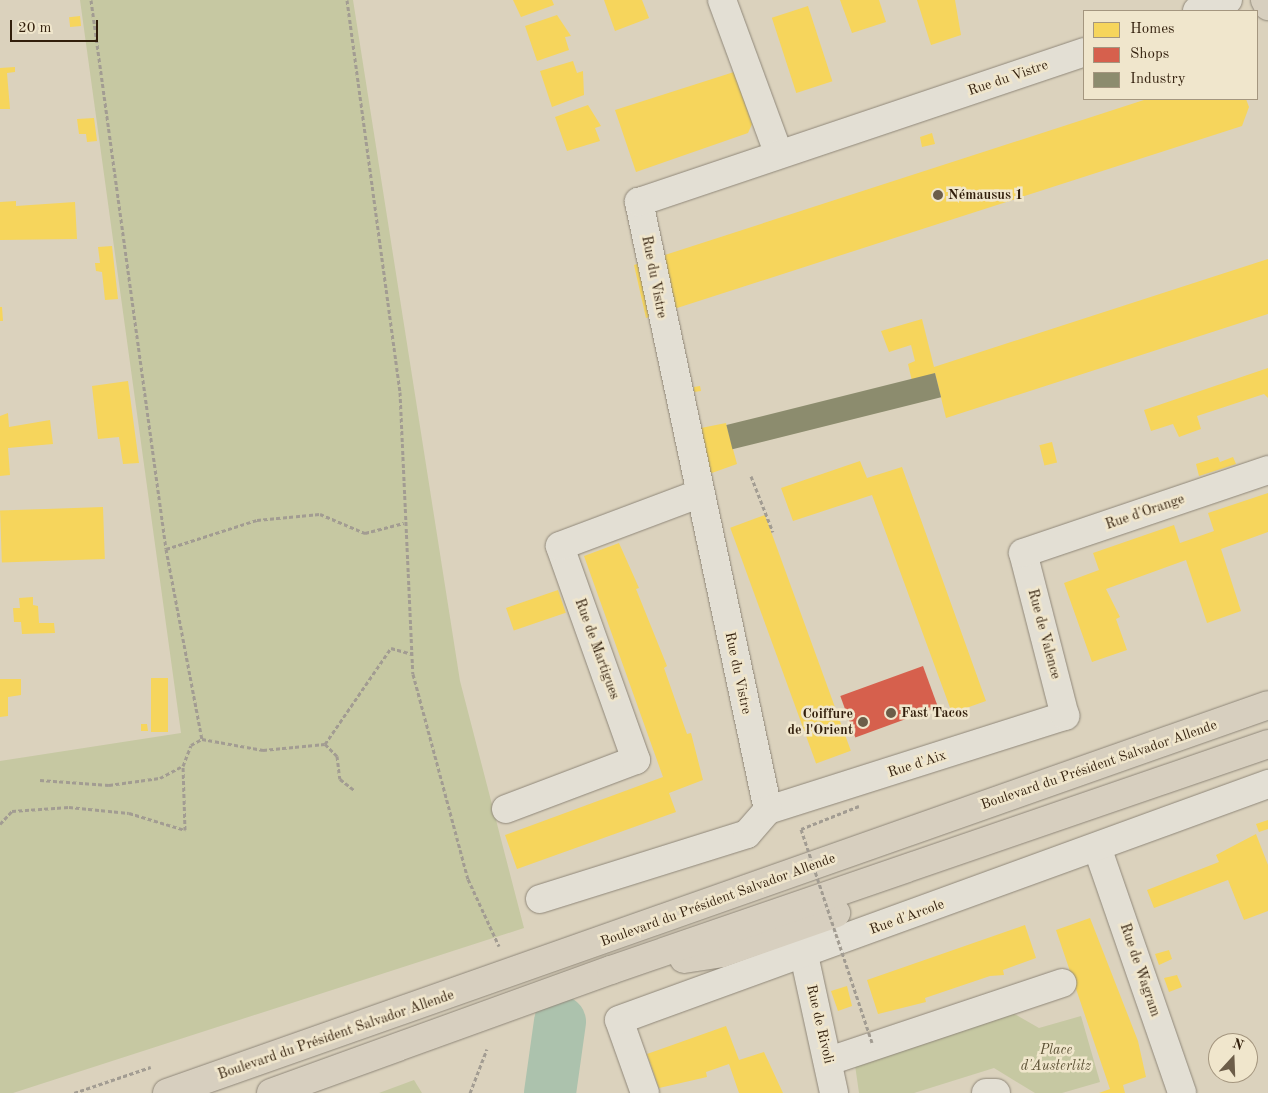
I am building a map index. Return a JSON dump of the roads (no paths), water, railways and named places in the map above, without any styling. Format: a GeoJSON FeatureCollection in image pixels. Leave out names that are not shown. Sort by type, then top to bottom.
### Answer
{"type":"FeatureCollection","features":[{"type":"Feature","properties":{"kind":"main road"},"geometry":{"type":"LineString","coordinates":[[1265,0],[1268,6]]}},
{"type":"Feature","properties":{"kind":"main road","name":"Boulevard du Président Salvador Allende"},"geometry":{"type":"LineString","coordinates":[[166,1093],[512,973],[1268,705]]}},
{"type":"Feature","properties":{"kind":"main road"},"geometry":{"type":"LineString","coordinates":[[271,1093],[611,970],[1268,744]]}},
{"type":"Feature","properties":{"kind":"main road"},"geometry":{"type":"LineString","coordinates":[[611,970],[722,953],[1268,762]]}},
{"type":"Feature","properties":{"kind":"street"},"geometry":{"type":"LineString","coordinates":[[722,0],[778,152]]}},
{"type":"Feature","properties":{"kind":"street"},"geometry":{"type":"LineString","coordinates":[[1200,10],[1228,0]]}},
{"type":"Feature","properties":{"kind":"street","name":"Rue du Vistre"},"geometry":{"type":"LineString","coordinates":[[768,810],[698,494],[639,202],[778,152],[1083,52]]}},
{"type":"Feature","properties":{"kind":"street","name":"Rue d'Orange"},"geometry":{"type":"LineString","coordinates":[[1023,553],[1268,470]]}},
{"type":"Feature","properties":{"kind":"street","name":"Rue de Martigues"},"geometry":{"type":"LineString","coordinates":[[506,809],[636,760],[560,546],[698,494]]}},
{"type":"Feature","properties":{"kind":"street","name":"Rue de Valence"},"geometry":{"type":"LineString","coordinates":[[1023,553],[1065,716]]}},
{"type":"Feature","properties":{"kind":"street","name":"Rue d'Aix"},"geometry":{"type":"LineString","coordinates":[[768,810],[1065,716]]}},
{"type":"Feature","properties":{"kind":"street","name":"Rue d'Arcole"},"geometry":{"type":"LineString","coordinates":[[646,1093],[619,1020],[1268,784]]}},
{"type":"Feature","properties":{"kind":"street"},"geometry":{"type":"LineString","coordinates":[[540,898],[747,834],[768,810]]}},
{"type":"Feature","properties":{"kind":"street","name":"Rue de Wagram"},"geometry":{"type":"LineString","coordinates":[[1097,847],[1182,1093]]}},
{"type":"Feature","properties":{"kind":"street","name":"Rue de Rivoli"},"geometry":{"type":"LineString","coordinates":[[804,954],[829,1061],[834,1093]]}},
{"type":"Feature","properties":{"kind":"street"},"geometry":{"type":"LineString","coordinates":[[829,1061],[872,1043],[1062,983]]}},
{"type":"Feature","properties":{"kind":"street"},"geometry":{"type":"LineString","coordinates":[[986,1093],[996,1093]]}},
{"type":"Feature","properties":{"kind":"waterway"},"geometry":{"type":"LineString","coordinates":[[550,1093],[560,1022]]}},
{"type":"Feature","properties":{"kind":"place","name":"Némausus 1"},"geometry":{"type":"Point","coordinates":[938,195]}},
{"type":"Feature","properties":{"kind":"place","name":"Fast Tacos"},"geometry":{"type":"Point","coordinates":[891,713]}},
{"type":"Feature","properties":{"kind":"place","name":"Coiffure de l'Orient"},"geometry":{"type":"Point","coordinates":[863,722]}},
{"type":"Feature","properties":{"kind":"park label","name":"Place d'Austerlitz"},"geometry":{"type":"Point","coordinates":[1056,1058]}}]}
